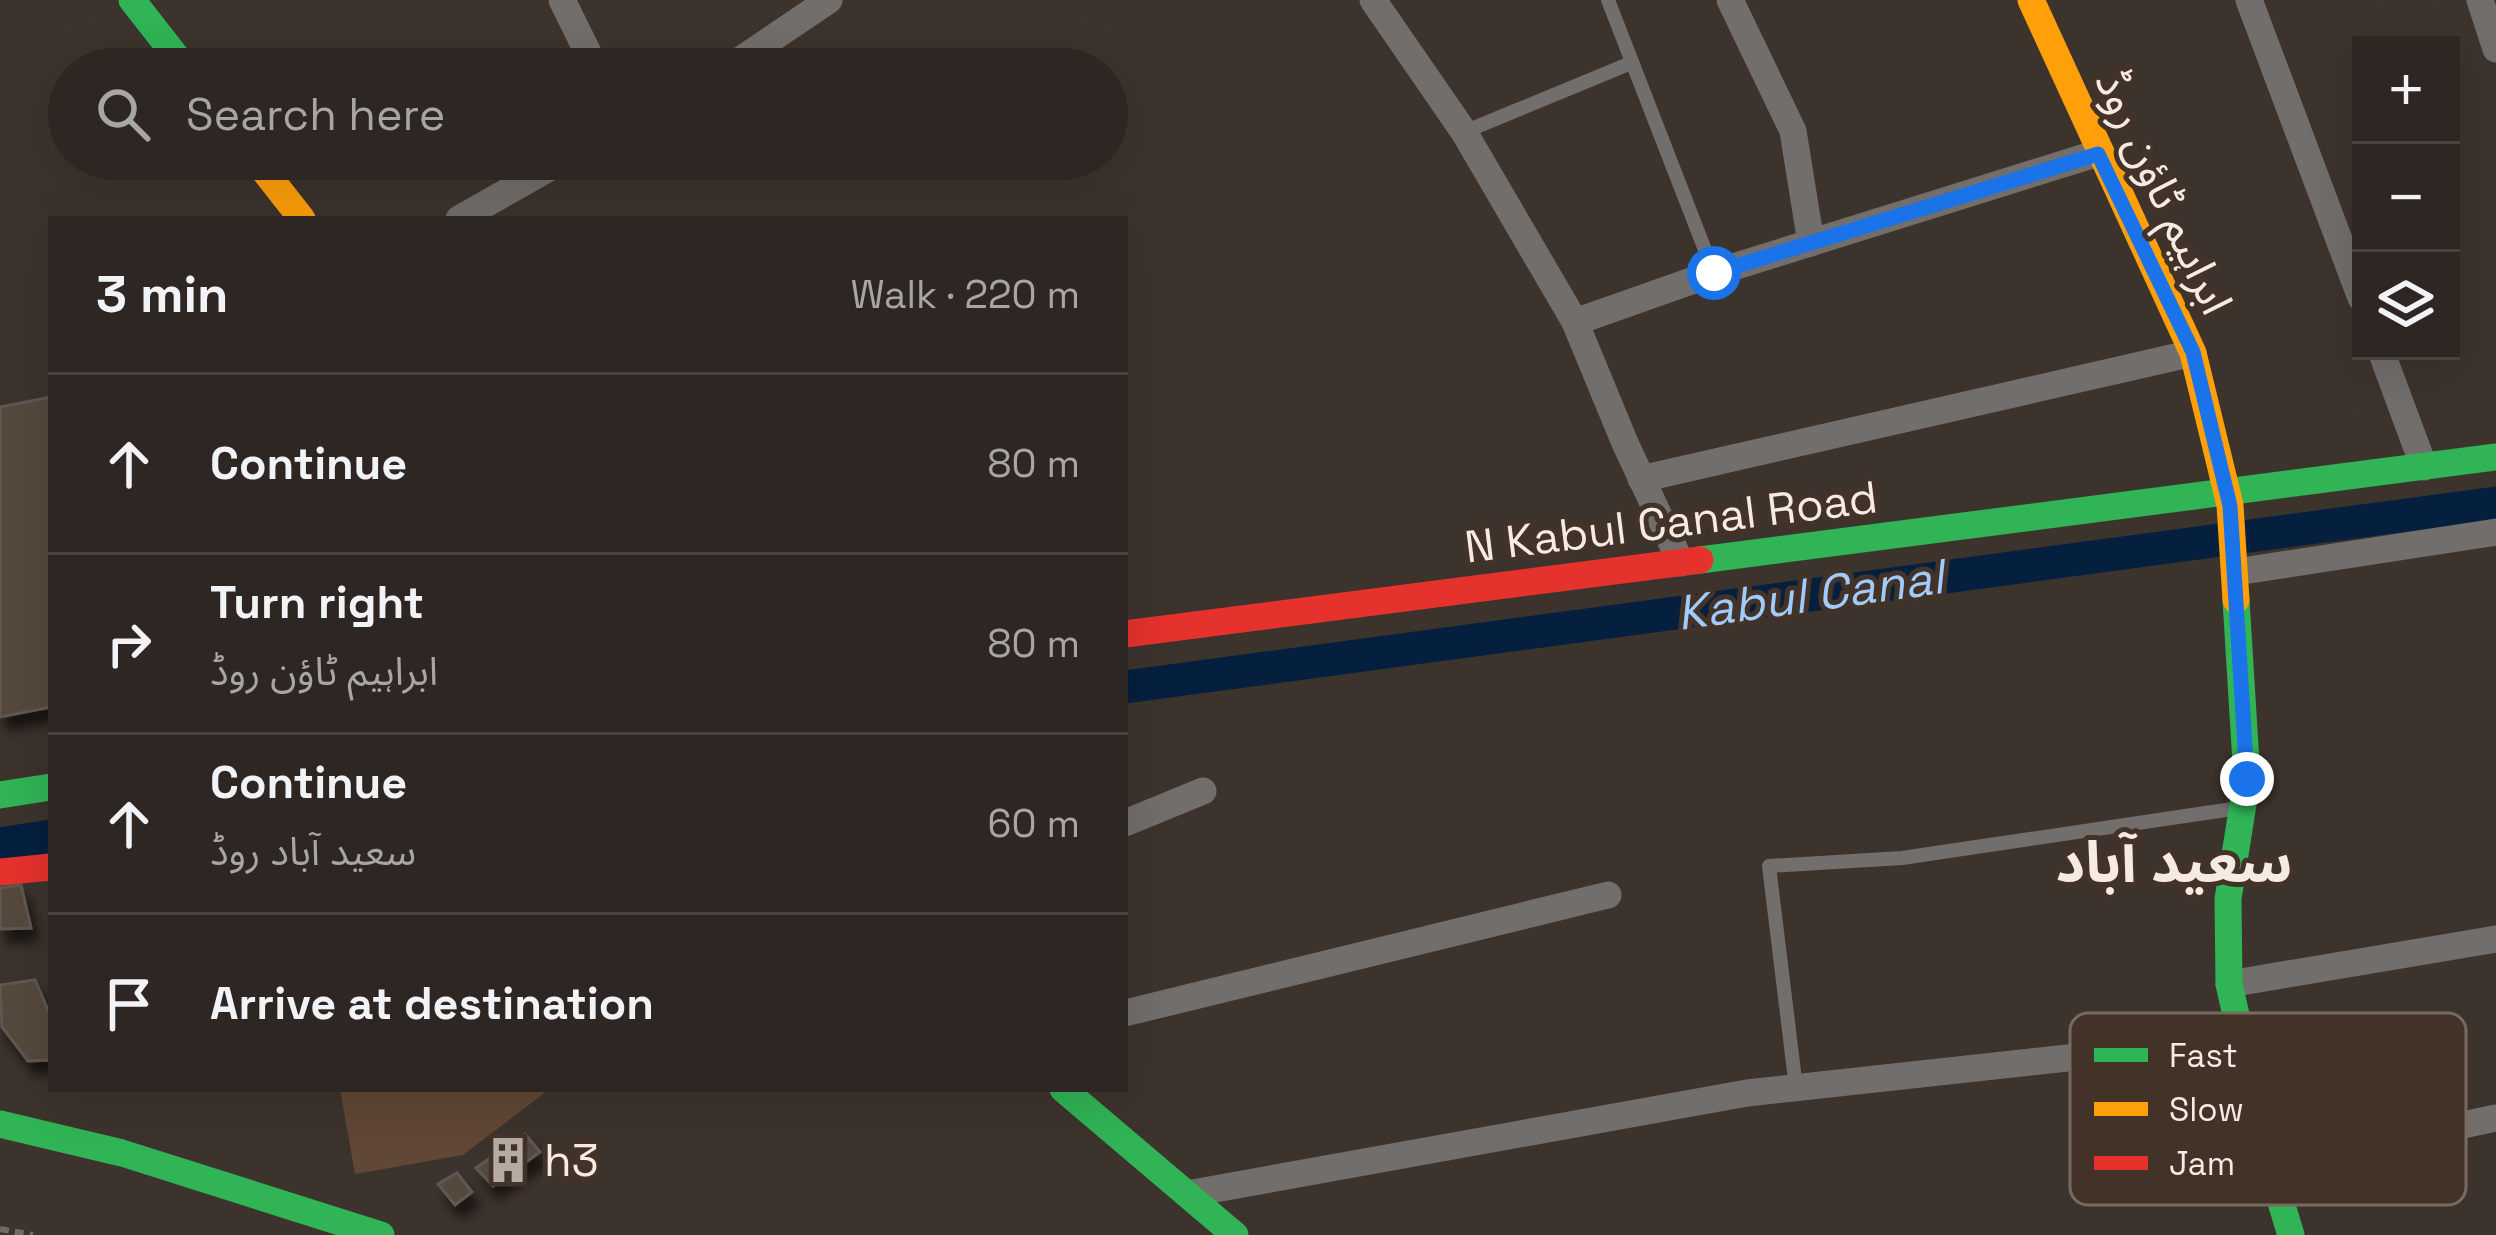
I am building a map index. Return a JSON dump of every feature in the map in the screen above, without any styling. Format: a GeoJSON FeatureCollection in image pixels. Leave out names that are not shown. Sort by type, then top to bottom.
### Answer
{"type":"FeatureCollection","features":[{"type":"Feature","properties":{"kind":"main road"},"geometry":{"type":"LineString","coordinates":[[132,0],[170,48]]}},
{"type":"Feature","properties":{"kind":"main road","name":"ابراہیم ٹاؤن روڈ"},"geometry":{"type":"LineString","coordinates":[[2031,0],[2193,352],[2229,499],[2247,779],[2228,899],[2229,983],[2236,1013]]}},
{"type":"Feature","properties":{"kind":"main road"},"geometry":{"type":"LineString","coordinates":[[271,180],[300,216]]}},
{"type":"Feature","properties":{"kind":"main road","name":"N Kabul Canal Road"},"geometry":{"type":"LineString","coordinates":[[1128,634],[2229,499],[2496,457]]}},
{"type":"Feature","properties":{"kind":"main road"},"geometry":{"type":"LineString","coordinates":[[0,795],[48,787]]}},
{"type":"Feature","properties":{"kind":"main road"},"geometry":{"type":"LineString","coordinates":[[0,872],[48,867]]}},
{"type":"Feature","properties":{"kind":"main road"},"geometry":{"type":"LineString","coordinates":[[1067,1092],[1235,1235]]}},
{"type":"Feature","properties":{"kind":"main road"},"geometry":{"type":"LineString","coordinates":[[0,1124],[122,1153],[381,1235]]}},
{"type":"Feature","properties":{"kind":"main road","name":"ابراہیم ٹاؤن روڈ"},"geometry":{"type":"LineString","coordinates":[[2282,1205],[2291,1235]]}},
{"type":"Feature","properties":{"kind":"street"},"geometry":{"type":"LineString","coordinates":[[562,0],[586,48]]}},
{"type":"Feature","properties":{"kind":"street"},"geometry":{"type":"LineString","coordinates":[[758,48],[829,0]]}},
{"type":"Feature","properties":{"kind":"street"},"geometry":{"type":"LineString","coordinates":[[1373,0],[1464,132],[1575,322],[1682,563]]}},
{"type":"Feature","properties":{"kind":"street"},"geometry":{"type":"LineString","coordinates":[[1730,0],[1793,131],[1810,243]]}},
{"type":"Feature","properties":{"kind":"street"},"geometry":{"type":"LineString","coordinates":[[2249,0],[2352,274]]}},
{"type":"Feature","properties":{"kind":"street"},"geometry":{"type":"LineString","coordinates":[[2480,0],[2496,49]]}},
{"type":"Feature","properties":{"kind":"street"},"geometry":{"type":"LineString","coordinates":[[1575,322],[1714,273],[2098,154]]}},
{"type":"Feature","properties":{"kind":"street"},"geometry":{"type":"LineString","coordinates":[[464,216],[528,180]]}},
{"type":"Feature","properties":{"kind":"street"},"geometry":{"type":"LineString","coordinates":[[1641,479],[2193,352]]}},
{"type":"Feature","properties":{"kind":"street"},"geometry":{"type":"LineString","coordinates":[[2384,360],[2424,467]]}},
{"type":"Feature","properties":{"kind":"street"},"geometry":{"type":"LineString","coordinates":[[2236,572],[2496,532]]}},
{"type":"Feature","properties":{"kind":"street"},"geometry":{"type":"LineString","coordinates":[[1128,823],[1202,791]]}},
{"type":"Feature","properties":{"kind":"street"},"geometry":{"type":"LineString","coordinates":[[1128,1012],[1608,895]]}},
{"type":"Feature","properties":{"kind":"street"},"geometry":{"type":"LineString","coordinates":[[2229,983],[2496,938]]}},
{"type":"Feature","properties":{"kind":"street"},"geometry":{"type":"LineString","coordinates":[[1187,1194],[1747,1093],[2070,1058]]}},
{"type":"Feature","properties":{"kind":"street"},"geometry":{"type":"LineString","coordinates":[[2466,1124],[2496,1118]]}},
{"type":"Feature","properties":{"kind":"lane"},"geometry":{"type":"LineString","coordinates":[[1608,0],[1714,273]]}},
{"type":"Feature","properties":{"kind":"lane"},"geometry":{"type":"LineString","coordinates":[[1464,132],[1631,63]]}},
{"type":"Feature","properties":{"kind":"lane"},"geometry":{"type":"LineString","coordinates":[[1796,1088],[1769,866],[1902,858],[2242,808]]}},
{"type":"Feature","properties":{"kind":"path"},"geometry":{"type":"LineString","coordinates":[[0,1229],[33,1235]]}},
{"type":"Feature","properties":{"kind":"shaded area"},"geometry":{"type":"Polygon","coordinates":[[[341,1092],[546,1092],[463,1155],[355,1174],[341,1092]]]}},
{"type":"Feature","properties":{"kind":"building"},"geometry":{"type":"Polygon","coordinates":[[[48,398],[48,708],[0,717],[0,407],[48,398]]]}},
{"type":"Feature","properties":{"kind":"building"},"geometry":{"type":"Polygon","coordinates":[[[21,885],[31,928],[0,929],[0,888],[21,885]]]}},
{"type":"Feature","properties":{"kind":"building"},"geometry":{"type":"Polygon","coordinates":[[[35,980],[48,1010],[48,1060],[28,1061],[2,1027],[0,985],[35,980]]]}},
{"type":"Feature","properties":{"kind":"building","name":"h3"},"geometry":{"type":"Polygon","coordinates":[[[525,1134],[540,1152],[493,1186],[476,1168],[525,1134]]]}},
{"type":"Feature","properties":{"kind":"building"},"geometry":{"type":"Polygon","coordinates":[[[457,1173],[472,1192],[455,1205],[438,1184],[457,1173]]]}},
{"type":"Feature","properties":{"kind":"waterway","name":"Kabul Canal"},"geometry":{"type":"LineString","coordinates":[[1128,687],[2496,503]]}},
{"type":"Feature","properties":{"kind":"waterway","name":"Kabul Canal"},"geometry":{"type":"LineString","coordinates":[[0,844],[48,836]]}},
{"type":"Feature","properties":{"kind":"traffic: fast"},"geometry":{"type":"LineString","coordinates":[[132,0],[170,48]]}},
{"type":"Feature","properties":{"kind":"traffic: fast"},"geometry":{"type":"LineString","coordinates":[[1700,560],[2496,457]]}},
{"type":"Feature","properties":{"kind":"traffic: fast"},"geometry":{"type":"LineString","coordinates":[[2236,600],[2247,779],[2228,899],[2229,984],[2236,1013]]}},
{"type":"Feature","properties":{"kind":"traffic: fast"},"geometry":{"type":"LineString","coordinates":[[0,795],[48,787]]}},
{"type":"Feature","properties":{"kind":"traffic: fast"},"geometry":{"type":"LineString","coordinates":[[1067,1092],[1235,1235]]}},
{"type":"Feature","properties":{"kind":"traffic: fast"},"geometry":{"type":"LineString","coordinates":[[0,1124],[122,1153],[381,1235]]}},
{"type":"Feature","properties":{"kind":"traffic: fast"},"geometry":{"type":"LineString","coordinates":[[2282,1205],[2291,1235]]}},
{"type":"Feature","properties":{"kind":"traffic: slow"},"geometry":{"type":"LineString","coordinates":[[2031,0],[2193,353],[2230,505],[2236,600]]}},
{"type":"Feature","properties":{"kind":"traffic: slow"},"geometry":{"type":"LineString","coordinates":[[271,180],[300,216]]}},
{"type":"Feature","properties":{"kind":"traffic: jam"},"geometry":{"type":"LineString","coordinates":[[1128,634],[1700,560]]}},
{"type":"Feature","properties":{"kind":"traffic: jam"},"geometry":{"type":"LineString","coordinates":[[0,872],[48,867]]}},
{"type":"Feature","properties":{"kind":"place","name":"h3"},"geometry":{"type":"Point","coordinates":[508,1160]}},
{"type":"Feature","properties":{"kind":"district","name":"سعید آباد"},"geometry":{"type":"Point","coordinates":[2174,862]}},
{"type":"Feature","properties":{"kind":"route"},"geometry":{"type":"LineString","coordinates":[[1714,273],[2098,154],[2193,352],[2230,506],[2247,779]]}}]}
